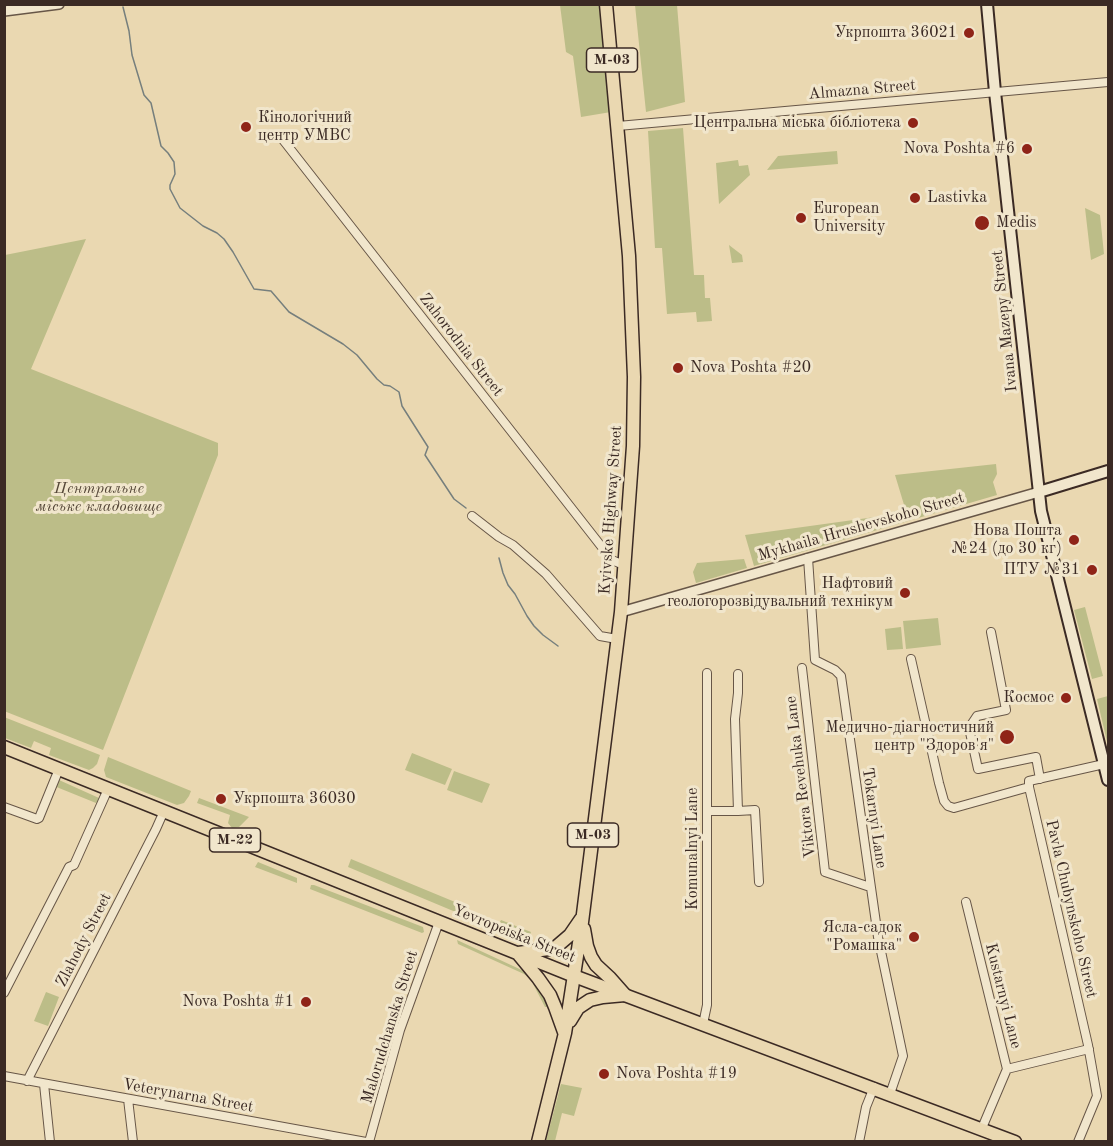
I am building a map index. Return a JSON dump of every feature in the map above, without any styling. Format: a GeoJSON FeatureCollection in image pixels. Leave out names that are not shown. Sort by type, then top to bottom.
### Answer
{"type":"FeatureCollection","features":[{"type":"Feature","properties":{"kind":"main road","name":"Kyivske Highway Street"},"geometry":{"type":"LineString","coordinates":[[565,1033],[621,612],[633,446],[634,377],[629,256],[606,4]]}},
{"type":"Feature","properties":{"kind":"main road","name":"Ivana Mazepy Street"},"geometry":{"type":"LineString","coordinates":[[987,4],[1041,511],[1108,780]]}},
{"type":"Feature","properties":{"kind":"main road","name":"Mykhaila Hrushevskoho Street"},"geometry":{"type":"LineString","coordinates":[[1039,492],[1108,471]]}},
{"type":"Feature","properties":{"kind":"main road","name":"Yevropeiska Street"},"geometry":{"type":"LineString","coordinates":[[4,747],[574,976],[1015,1142]]}},
{"type":"Feature","properties":{"kind":"main road"},"geometry":{"type":"LineString","coordinates":[[517,953],[556,947],[570,935],[582,917]]}},
{"type":"Feature","properties":{"kind":"main road"},"geometry":{"type":"LineString","coordinates":[[582,917],[591,957],[625,995]]}},
{"type":"Feature","properties":{"kind":"main road"},"geometry":{"type":"LineString","coordinates":[[517,953],[550,995],[565,1033]]}},
{"type":"Feature","properties":{"kind":"main road"},"geometry":{"type":"LineString","coordinates":[[565,1033],[574,1013],[583,1004],[603,997],[625,995]]}},
{"type":"Feature","properties":{"kind":"main road","name":"М-03"},"geometry":{"type":"LineString","coordinates":[[538,1142],[565,1033]]}},
{"type":"Feature","properties":{"kind":"street"},"geometry":{"type":"LineString","coordinates":[[4,11],[59,4]]}},
{"type":"Feature","properties":{"kind":"street","name":"Almazna Street"},"geometry":{"type":"LineString","coordinates":[[618,126],[1108,82]]}},
{"type":"Feature","properties":{"kind":"street","name":"Zahorodnia Street"},"geometry":{"type":"LineString","coordinates":[[280,136],[612,560],[625,564]]}},
{"type":"Feature","properties":{"kind":"street","name":"Mykhaila Hrushevskoho Street"},"geometry":{"type":"LineString","coordinates":[[621,612],[1039,492]]}},
{"type":"Feature","properties":{"kind":"street"},"geometry":{"type":"LineString","coordinates":[[472,516],[513,545],[546,574],[600,636],[617,639]]}},
{"type":"Feature","properties":{"kind":"street","name":"Tokarnyi Lane"},"geometry":{"type":"LineString","coordinates":[[808,558],[815,660],[842,676],[878,937],[903,1056],[890,1094]]}},
{"type":"Feature","properties":{"kind":"street"},"geometry":{"type":"LineString","coordinates":[[991,632],[1006,710],[977,716],[969,728],[978,769],[1036,757],[1040,779]]}},
{"type":"Feature","properties":{"kind":"street"},"geometry":{"type":"LineString","coordinates":[[911,659],[939,783],[944,801],[948,806],[954,808],[1029,787],[1029,781],[1104,764]]}},
{"type":"Feature","properties":{"kind":"street","name":"Viktora Revehuka Lane"},"geometry":{"type":"LineString","coordinates":[[802,668],[825,872],[870,887]]}},
{"type":"Feature","properties":{"kind":"street","name":"Komunalnyi Lane"},"geometry":{"type":"LineString","coordinates":[[703,1024],[707,1005],[707,673]]}},
{"type":"Feature","properties":{"kind":"street"},"geometry":{"type":"LineString","coordinates":[[738,674],[735,719],[738,811]]}},
{"type":"Feature","properties":{"kind":"street"},"geometry":{"type":"LineString","coordinates":[[4,807],[39,818],[59,769]]}},
{"type":"Feature","properties":{"kind":"street","name":"Pavla Chubynskoho Street"},"geometry":{"type":"LineString","coordinates":[[1029,787],[1089,1049],[1097,1096],[1078,1142]]}},
{"type":"Feature","properties":{"kind":"street"},"geometry":{"type":"LineString","coordinates":[[4,993],[69,867],[74,864],[108,789]]}},
{"type":"Feature","properties":{"kind":"street"},"geometry":{"type":"LineString","coordinates":[[707,811],[755,810],[759,882]]}},
{"type":"Feature","properties":{"kind":"street","name":"Zlahody Street"},"geometry":{"type":"LineString","coordinates":[[27,1081],[164,811]]}},
{"type":"Feature","properties":{"kind":"street","name":"Kustarnyi Lane"},"geometry":{"type":"LineString","coordinates":[[966,902],[1007,1069],[982,1128]]}},
{"type":"Feature","properties":{"kind":"street","name":"Malorudchanska Street"},"geometry":{"type":"LineString","coordinates":[[368,1142],[404,1019],[439,922]]}},
{"type":"Feature","properties":{"kind":"street"},"geometry":{"type":"LineString","coordinates":[[1007,1069],[1089,1049]]}},
{"type":"Feature","properties":{"kind":"street","name":"Veterynarna Street"},"geometry":{"type":"LineString","coordinates":[[4,1076],[368,1142]]}},
{"type":"Feature","properties":{"kind":"street"},"geometry":{"type":"LineString","coordinates":[[44,1084],[50,1142]]}},
{"type":"Feature","properties":{"kind":"street"},"geometry":{"type":"LineString","coordinates":[[859,1142],[866,1107],[873,1088]]}},
{"type":"Feature","properties":{"kind":"street"},"geometry":{"type":"LineString","coordinates":[[128,1099],[133,1142]]}},
{"type":"Feature","properties":{"kind":"green space"},"geometry":{"type":"Polygon","coordinates":[[[560,5],[599,5],[611,112],[581,117],[573,56],[566,52],[560,5]]]}},
{"type":"Feature","properties":{"kind":"green space"},"geometry":{"type":"Polygon","coordinates":[[[635,5],[677,5],[685,102],[646,112],[635,5]]]}},
{"type":"Feature","properties":{"kind":"green space"},"geometry":{"type":"Polygon","coordinates":[[[683,128],[694,275],[704,275],[705,298],[710,298],[712,321],[697,322],[696,312],[667,314],[662,248],[655,248],[648,131],[683,128]]]}},
{"type":"Feature","properties":{"kind":"green space"},"geometry":{"type":"Polygon","coordinates":[[[837,151],[838,164],[767,170],[778,156],[837,151]]]}},
{"type":"Feature","properties":{"kind":"green space"},"geometry":{"type":"Polygon","coordinates":[[[738,160],[739,166],[748,165],[750,175],[719,204],[716,163],[738,160]]]}},
{"type":"Feature","properties":{"kind":"green space"},"geometry":{"type":"Polygon","coordinates":[[[1085,208],[1100,215],[1104,254],[1091,260],[1085,208]]]}},
{"type":"Feature","properties":{"kind":"green space","name":"Центральне міське кладовище"},"geometry":{"type":"Polygon","coordinates":[[[86,239],[31,369],[218,443],[218,455],[103,750],[4,711],[5,255],[86,239]]]}},
{"type":"Feature","properties":{"kind":"green space"},"geometry":{"type":"Polygon","coordinates":[[[729,245],[742,255],[743,262],[732,263],[729,245]]]}},
{"type":"Feature","properties":{"kind":"green space"},"geometry":{"type":"Polygon","coordinates":[[[996,464],[997,474],[993,482],[997,495],[754,566],[745,535],[875,517],[905,508],[895,475],[996,464]]]}},
{"type":"Feature","properties":{"kind":"green space"},"geometry":{"type":"Polygon","coordinates":[[[744,559],[747,568],[696,583],[693,572],[697,563],[744,559]]]}},
{"type":"Feature","properties":{"kind":"green space"},"geometry":{"type":"Polygon","coordinates":[[[1085,607],[1103,676],[1092,679],[1074,610],[1085,607]]]}},
{"type":"Feature","properties":{"kind":"green space"},"geometry":{"type":"Polygon","coordinates":[[[938,618],[941,645],[906,649],[903,621],[938,618]]]}},
{"type":"Feature","properties":{"kind":"green space"},"geometry":{"type":"Polygon","coordinates":[[[901,627],[903,649],[887,650],[885,629],[901,627]]]}},
{"type":"Feature","properties":{"kind":"green space"},"geometry":{"type":"Polygon","coordinates":[[[1108,696],[1108,746],[1097,699],[1108,696]]]}},
{"type":"Feature","properties":{"kind":"green space"},"geometry":{"type":"Polygon","coordinates":[[[4,717],[100,755],[97,764],[89,770],[49,755],[51,748],[34,741],[31,748],[5,738],[4,717]]]}},
{"type":"Feature","properties":{"kind":"green space"},"geometry":{"type":"Polygon","coordinates":[[[412,753],[452,769],[445,785],[405,770],[412,753]]]}},
{"type":"Feature","properties":{"kind":"green space"},"geometry":{"type":"Polygon","coordinates":[[[108,757],[191,791],[189,796],[184,803],[177,805],[106,777],[104,770],[108,757]]]}},
{"type":"Feature","properties":{"kind":"green space"},"geometry":{"type":"Polygon","coordinates":[[[454,771],[490,784],[482,803],[447,790],[454,771]]]}},
{"type":"Feature","properties":{"kind":"green space"},"geometry":{"type":"Polygon","coordinates":[[[59,780],[99,798],[99,801],[96,803],[54,786],[59,780]]]}},
{"type":"Feature","properties":{"kind":"green space"},"geometry":{"type":"Polygon","coordinates":[[[199,798],[249,817],[239,827],[232,828],[228,823],[230,815],[197,803],[199,798]]]}},
{"type":"Feature","properties":{"kind":"green space"},"geometry":{"type":"Polygon","coordinates":[[[351,859],[455,902],[454,905],[460,908],[458,913],[348,867],[351,859]]]}},
{"type":"Feature","properties":{"kind":"green space"},"geometry":{"type":"Polygon","coordinates":[[[258,862],[297,878],[297,883],[255,867],[258,862]]]}},
{"type":"Feature","properties":{"kind":"green space"},"geometry":{"type":"Polygon","coordinates":[[[311,885],[423,927],[424,932],[310,889],[311,885]]]}},
{"type":"Feature","properties":{"kind":"green space"},"geometry":{"type":"Polygon","coordinates":[[[501,920],[531,932],[527,943],[515,939],[506,926],[500,922],[501,920]]]}},
{"type":"Feature","properties":{"kind":"green space"},"geometry":{"type":"Polygon","coordinates":[[[457,940],[526,972],[533,978],[550,1004],[548,1007],[545,1007],[531,980],[524,974],[458,944],[457,940]]]}},
{"type":"Feature","properties":{"kind":"green space"},"geometry":{"type":"Polygon","coordinates":[[[46,992],[59,997],[48,1026],[34,1021],[46,992]]]}},
{"type":"Feature","properties":{"kind":"green space"},"geometry":{"type":"Polygon","coordinates":[[[561,1084],[582,1088],[574,1116],[562,1113],[555,1141],[546,1141],[561,1084]]]}},
{"type":"Feature","properties":{"kind":"waterway"},"geometry":{"type":"LineString","coordinates":[[123,7],[132,55],[144,95],[151,103],[161,146],[174,162],[175,174],[170,189],[180,208],[224,239],[254,289],[271,291],[289,312],[343,344],[357,355],[377,379],[399,392],[402,406],[428,447],[425,455],[454,499],[466,508]]}},
{"type":"Feature","properties":{"kind":"waterway"},"geometry":{"type":"LineString","coordinates":[[499,558],[508,585],[527,616],[543,635],[558,646]]}},
{"type":"Feature","properties":{"kind":"place","name":"Укрпошта 36021"},"geometry":{"type":"Point","coordinates":[969,33]}},
{"type":"Feature","properties":{"kind":"place","name":"Центральна міська бібліотека"},"geometry":{"type":"Point","coordinates":[913,123]}},
{"type":"Feature","properties":{"kind":"place","name":"Кінологічний центр УМВС"},"geometry":{"type":"Point","coordinates":[246,127]}},
{"type":"Feature","properties":{"kind":"place","name":"Nova Poshta #6"},"geometry":{"type":"Point","coordinates":[1027,149]}},
{"type":"Feature","properties":{"kind":"place","name":"Lastivka"},"geometry":{"type":"Point","coordinates":[915,198]}},
{"type":"Feature","properties":{"kind":"place","name":"European University"},"geometry":{"type":"Point","coordinates":[801,218]}},
{"type":"Feature","properties":{"kind":"place","name":"Medis"},"geometry":{"type":"Point","coordinates":[982,223]}},
{"type":"Feature","properties":{"kind":"place","name":"Nova Poshta #20"},"geometry":{"type":"Point","coordinates":[678,368]}},
{"type":"Feature","properties":{"kind":"place","name":"Нова Пошта №24 (до 30 кг)"},"geometry":{"type":"Point","coordinates":[1074,540]}},
{"type":"Feature","properties":{"kind":"place","name":"ПТУ №31"},"geometry":{"type":"Point","coordinates":[1092,570]}},
{"type":"Feature","properties":{"kind":"place","name":"Нафтовий геологорозвідувальний технікум"},"geometry":{"type":"Point","coordinates":[905,593]}},
{"type":"Feature","properties":{"kind":"place","name":"Космос"},"geometry":{"type":"Point","coordinates":[1066,698]}},
{"type":"Feature","properties":{"kind":"place","name":"Медично-діагностичний центр \"Здоров'я\""},"geometry":{"type":"Point","coordinates":[1007,737]}},
{"type":"Feature","properties":{"kind":"place","name":"Укрпошта 36030"},"geometry":{"type":"Point","coordinates":[221,799]}},
{"type":"Feature","properties":{"kind":"place","name":"Ясла-садок \"Ромашка\""},"geometry":{"type":"Point","coordinates":[914,937]}},
{"type":"Feature","properties":{"kind":"place","name":"Nova Poshta #1"},"geometry":{"type":"Point","coordinates":[306,1002]}},
{"type":"Feature","properties":{"kind":"place","name":"Nova Poshta #19"},"geometry":{"type":"Point","coordinates":[604,1074]}}]}
